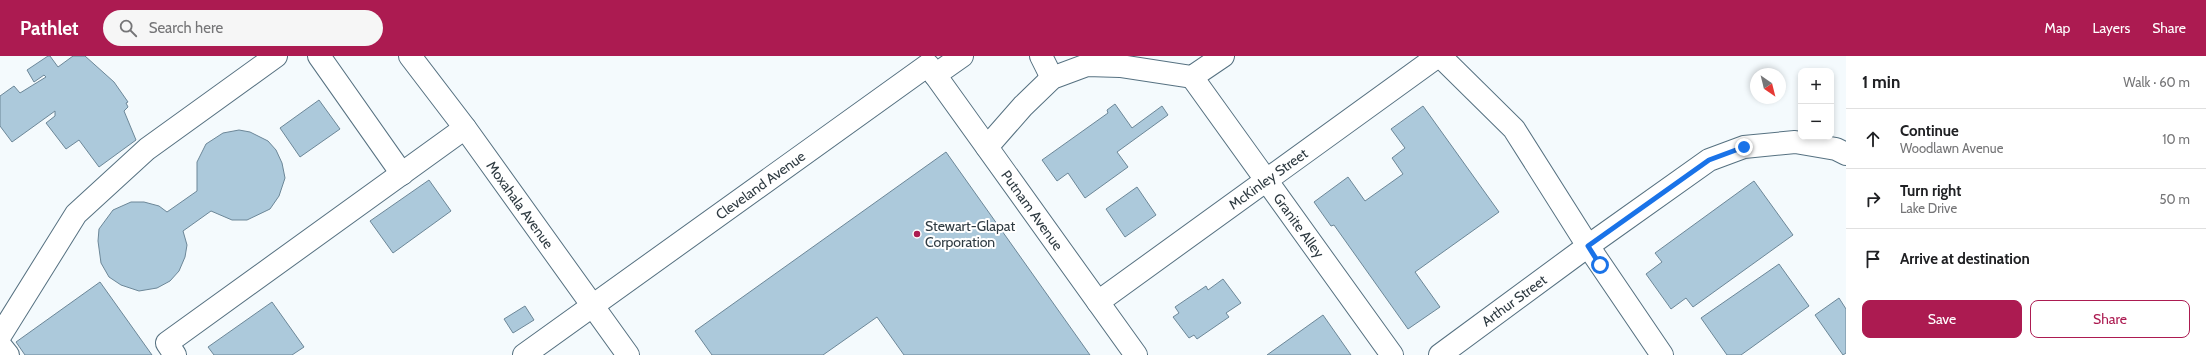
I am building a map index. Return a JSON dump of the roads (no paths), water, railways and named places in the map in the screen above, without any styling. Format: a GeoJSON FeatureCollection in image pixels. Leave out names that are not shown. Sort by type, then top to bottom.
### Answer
{"type":"FeatureCollection","features":[{"type":"Feature","properties":{"kind":"street"},"geometry":{"type":"LineString","coordinates":[[0,336],[76,214],[147,149],[276,56]]}},
{"type":"Feature","properties":{"kind":"street"},"geometry":{"type":"LineString","coordinates":[[319,56],[402,174]]}},
{"type":"Feature","properties":{"kind":"street","name":"Cleveland Avenue"},"geometry":{"type":"LineString","coordinates":[[524,355],[932,70],[962,56]]}},
{"type":"Feature","properties":{"kind":"street"},"geometry":{"type":"LineString","coordinates":[[1041,56],[1052,78]]}},
{"type":"Feature","properties":{"kind":"street"},"geometry":{"type":"LineString","coordinates":[[987,148],[1023,106],[1052,78],[1086,65],[1120,66],[1192,77],[1222,56]]}},
{"type":"Feature","properties":{"kind":"street"},"geometry":{"type":"LineString","coordinates":[[1439,56],[1514,129],[1588,246],[1662,355]]}},
{"type":"Feature","properties":{"kind":"street","name":"McKinley Street"},"geometry":{"type":"LineString","coordinates":[[1098,302],[1439,56]]}},
{"type":"Feature","properties":{"kind":"street","name":"Moxahala Avenue"},"geometry":{"type":"LineString","coordinates":[[413,57],[628,355]]}},
{"type":"Feature","properties":{"kind":"street","name":"Putnam Avenue"},"geometry":{"type":"LineString","coordinates":[[932,70],[1136,355]]}},
{"type":"Feature","properties":{"kind":"street","name":"Granite Alley"},"geometry":{"type":"LineString","coordinates":[[1192,77],[1392,355]]}},
{"type":"Feature","properties":{"kind":"street"},"geometry":{"type":"LineString","coordinates":[[175,355],[167,343],[465,128]]}},
{"type":"Feature","properties":{"kind":"street","name":"Arthur Street"},"geometry":{"type":"LineString","coordinates":[[1440,355],[1588,246],[1709,160],[1744,147],[1795,142],[1836,149],[1846,154]]}},
{"type":"Feature","properties":{"kind":"street"},"geometry":{"type":"LineString","coordinates":[[0,345],[8,355]]}},
{"type":"Feature","properties":{"kind":"place","name":"Stewart-Glapat Corporation"},"geometry":{"type":"Point","coordinates":[917,234]}}]}
